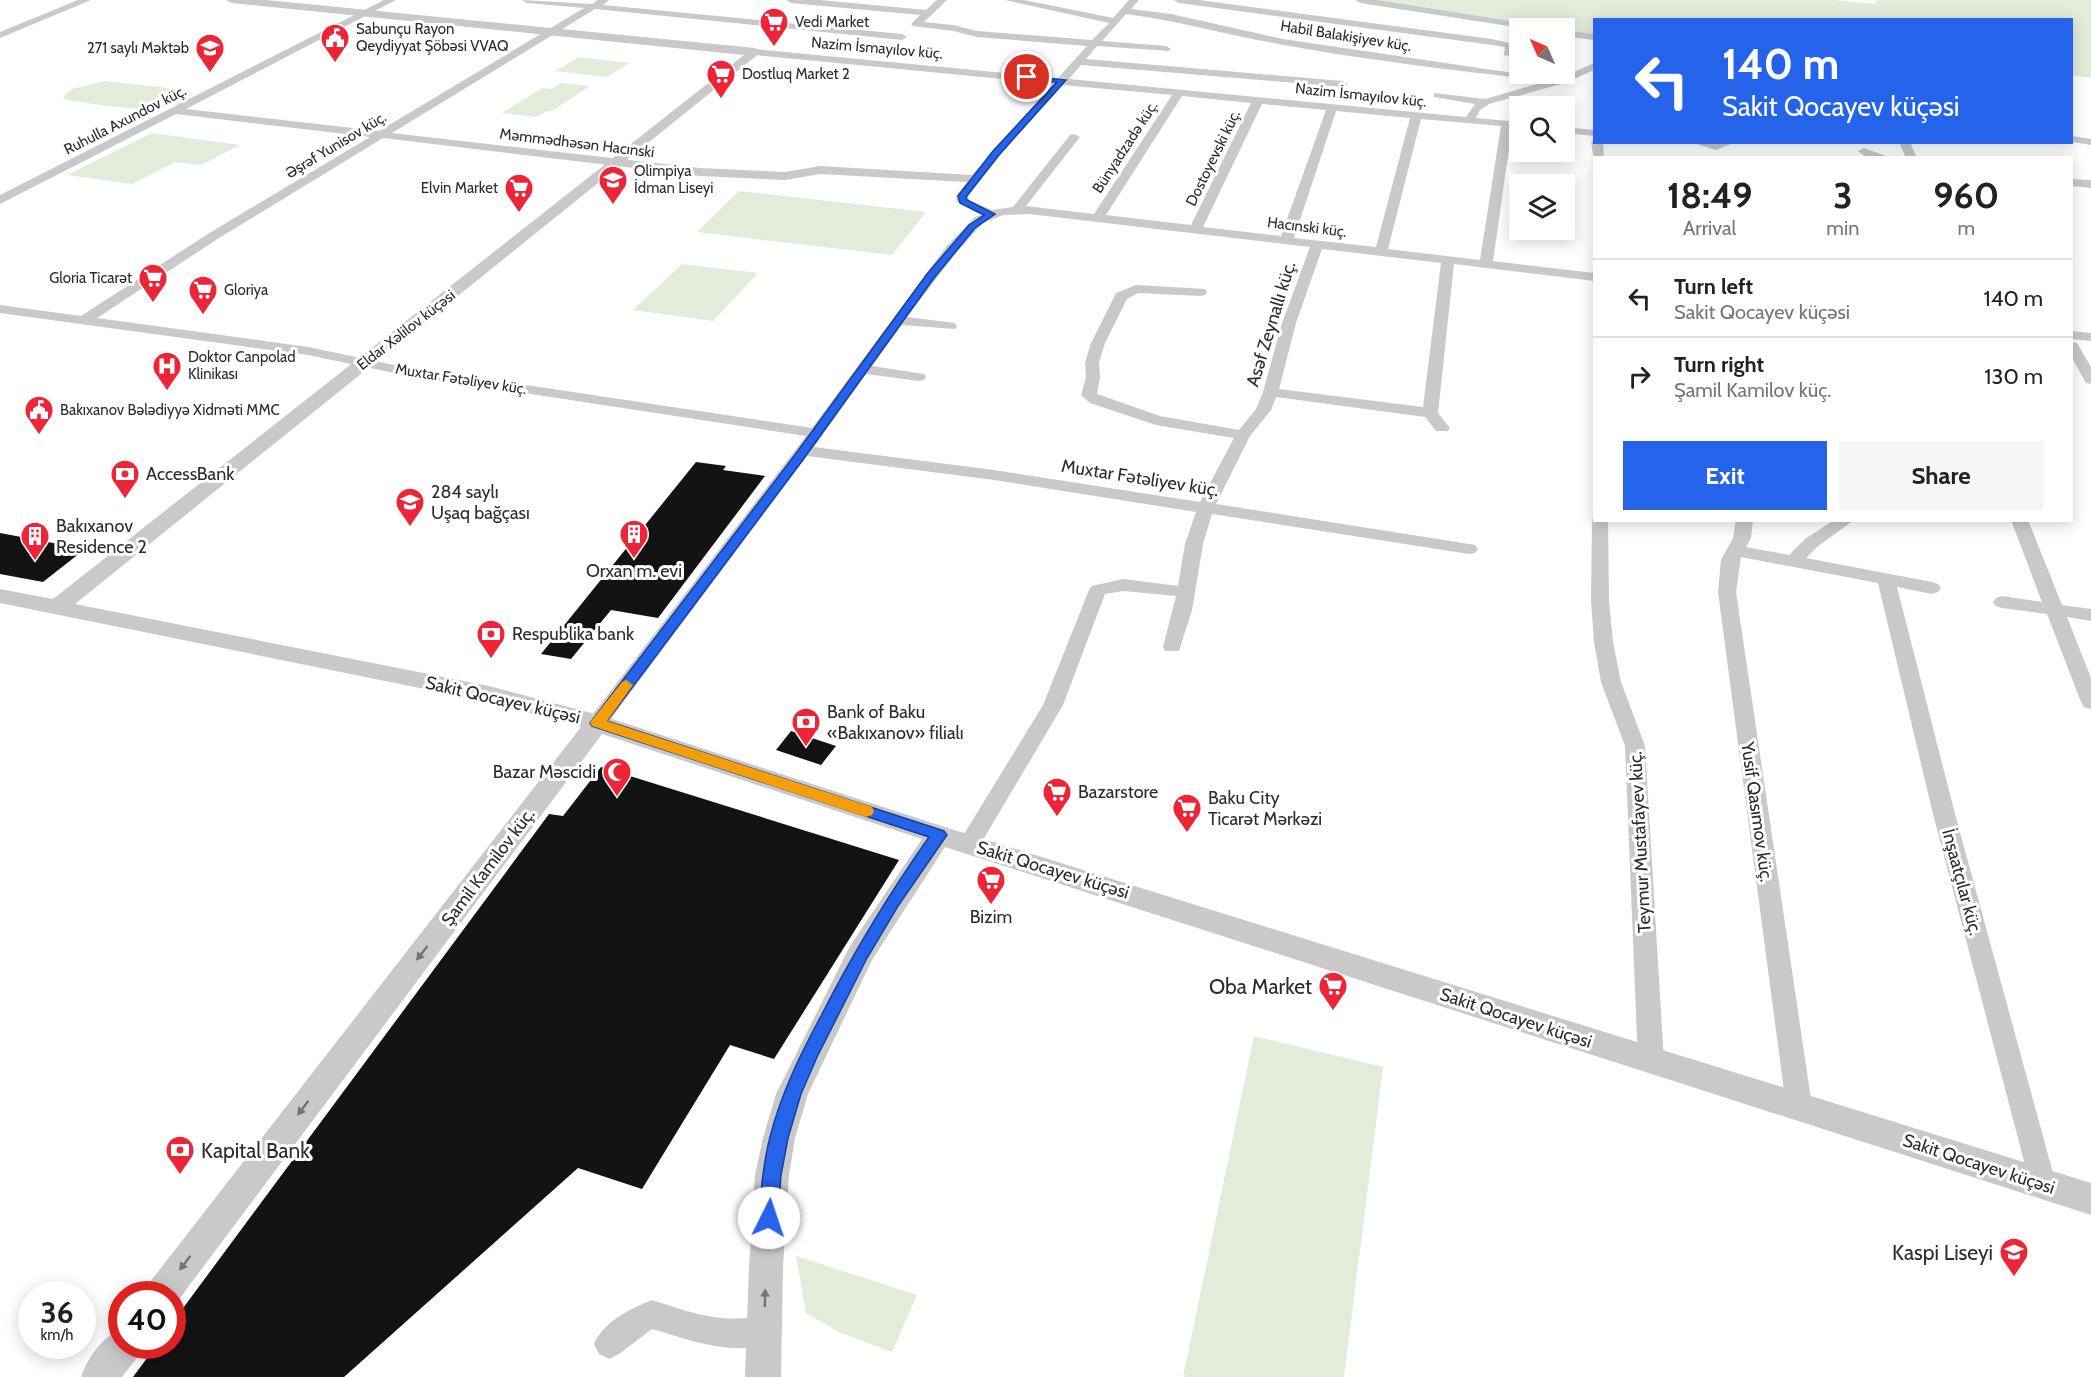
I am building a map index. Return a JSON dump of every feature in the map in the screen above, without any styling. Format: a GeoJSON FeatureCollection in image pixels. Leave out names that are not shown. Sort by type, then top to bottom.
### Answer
{"type":"FeatureCollection","features":[{"type":"Feature","properties":{"kind":"street"},"geometry":{"type":"LineString","coordinates":[[0,35],[86,0]]}},
{"type":"Feature","properties":{"kind":"street","name":"Nazim İsmayılov küç."},"geometry":{"type":"LineString","coordinates":[[232,0],[553,32],[763,45],[881,56],[1062,80],[1509,125]]}},
{"type":"Feature","properties":{"kind":"street","name":"Ruhulla Axundov küç."},"geometry":{"type":"LineString","coordinates":[[0,200],[391,0]]}},
{"type":"Feature","properties":{"kind":"street"},"geometry":{"type":"LineString","coordinates":[[527,0],[599,3],[902,37]]}},
{"type":"Feature","properties":{"kind":"street"},"geometry":{"type":"LineString","coordinates":[[791,0],[928,13]]}},
{"type":"Feature","properties":{"kind":"street"},"geometry":{"type":"LineString","coordinates":[[881,56],[942,0]]}},
{"type":"Feature","properties":{"kind":"street"},"geometry":{"type":"LineString","coordinates":[[1010,0],[1115,21]]}},
{"type":"Feature","properties":{"kind":"street"},"geometry":{"type":"LineString","coordinates":[[1074,137],[1017,210],[990,214],[961,200],[975,179],[1134,0]]}},
{"type":"Feature","properties":{"kind":"street"},"geometry":{"type":"LineString","coordinates":[[1179,0],[1509,46]]}},
{"type":"Feature","properties":{"kind":"street"},"geometry":{"type":"LineString","coordinates":[[1360,0],[1509,24]]}},
{"type":"Feature","properties":{"kind":"street"},"geometry":{"type":"LineString","coordinates":[[763,45],[818,1]]}},
{"type":"Feature","properties":{"kind":"street","name":"Əşrəf Yunisov küç."},"geometry":{"type":"LineString","coordinates":[[86,319],[214,235],[599,3]]}},
{"type":"Feature","properties":{"kind":"street","name":"Habil Balakişiyev küç."},"geometry":{"type":"LineString","coordinates":[[1125,11],[1172,17],[1294,44],[1509,74]]}},
{"type":"Feature","properties":{"kind":"street"},"geometry":{"type":"LineString","coordinates":[[1492,42],[1501,23]]}},
{"type":"Feature","properties":{"kind":"street"},"geometry":{"type":"LineString","coordinates":[[916,24],[952,27],[977,34],[1166,49]]}},
{"type":"Feature","properties":{"kind":"street"},"geometry":{"type":"LineString","coordinates":[[1575,34],[1593,37]]}},
{"type":"Feature","properties":{"kind":"street","name":"Eldar Xəlilov küçəsi"},"geometry":{"type":"LineString","coordinates":[[56,608],[763,45]]}},
{"type":"Feature","properties":{"kind":"street"},"geometry":{"type":"LineString","coordinates":[[1080,62],[1343,84]]}},
{"type":"Feature","properties":{"kind":"street"},"geometry":{"type":"LineString","coordinates":[[1575,64],[1593,65]]}},
{"type":"Feature","properties":{"kind":"street"},"geometry":{"type":"LineString","coordinates":[[1575,74],[1593,66]]}},
{"type":"Feature","properties":{"kind":"street"},"geometry":{"type":"LineString","coordinates":[[1469,121],[1476,108],[1485,102],[1550,84]]}},
{"type":"Feature","properties":{"kind":"street","name":"Bünyadzadə küç."},"geometry":{"type":"LineString","coordinates":[[1097,219],[1179,92]]}},
{"type":"Feature","properties":{"kind":"street"},"geometry":{"type":"LineString","coordinates":[[1438,95],[1485,102]]}},
{"type":"Feature","properties":{"kind":"street","name":"Dostoyevski küç."},"geometry":{"type":"LineString","coordinates":[[1195,230],[1258,100]]}},
{"type":"Feature","properties":{"kind":"street"},"geometry":{"type":"LineString","coordinates":[[1286,241],[1332,107]]}},
{"type":"Feature","properties":{"kind":"street","name":"Məmmədhəsən Hacınski"},"geometry":{"type":"LineString","coordinates":[[176,111],[700,172],[785,176],[820,170],[975,179]]}},
{"type":"Feature","properties":{"kind":"street"},"geometry":{"type":"LineString","coordinates":[[1381,252],[1416,116]]}},
{"type":"Feature","properties":{"kind":"street"},"geometry":{"type":"LineString","coordinates":[[1575,131],[1593,133]]}},
{"type":"Feature","properties":{"kind":"street"},"geometry":{"type":"LineString","coordinates":[[2073,139],[2091,142]]}},
{"type":"Feature","properties":{"kind":"street"},"geometry":{"type":"LineString","coordinates":[[1703,144],[1716,147],[1724,156]]}},
{"type":"Feature","properties":{"kind":"street"},"geometry":{"type":"LineString","coordinates":[[1716,147],[1725,144]]}},
{"type":"Feature","properties":{"kind":"street"},"geometry":{"type":"LineString","coordinates":[[1486,264],[1509,146]]}},
{"type":"Feature","properties":{"kind":"street"},"geometry":{"type":"LineString","coordinates":[[1864,151],[1877,156]]}},
{"type":"Feature","properties":{"kind":"street"},"geometry":{"type":"LineString","coordinates":[[2081,184],[2091,200]]}},
{"type":"Feature","properties":{"kind":"street","name":"Hacınski küç."},"geometry":{"type":"LineString","coordinates":[[1017,210],[1593,277]]}},
{"type":"Feature","properties":{"kind":"street","name":"Şamil Kamilov küç."},"geometry":{"type":"LineString","coordinates":[[172,1281],[804,451],[951,250],[980,220],[990,214]]}},
{"type":"Feature","properties":{"kind":"street","name":"Asəf Zeynallı küç."},"geometry":{"type":"LineString","coordinates":[[1173,647],[1194,544],[1206,507],[1243,435],[1263,410],[1271,392],[1289,323],[1317,245]]}},
{"type":"Feature","properties":{"kind":"street"},"geometry":{"type":"LineString","coordinates":[[1430,413],[1448,260]]}},
{"type":"Feature","properties":{"kind":"street"},"geometry":{"type":"LineString","coordinates":[[1200,292],[1136,289],[1121,296],[1103,328],[1098,343],[1092,363],[1093,377],[1089,395],[1095,400],[1156,420],[1243,435]]}},
{"type":"Feature","properties":{"kind":"street","name":"Muxtar Fətəliyev küç."},"geometry":{"type":"LineString","coordinates":[[0,309],[308,351],[364,363],[816,434]]}},
{"type":"Feature","properties":{"kind":"street"},"geometry":{"type":"LineString","coordinates":[[898,320],[950,326]]}},
{"type":"Feature","properties":{"kind":"street"},"geometry":{"type":"LineString","coordinates":[[2073,335],[2091,338]]}},
{"type":"Feature","properties":{"kind":"street"},"geometry":{"type":"LineString","coordinates":[[2073,348],[2091,380]]}},
{"type":"Feature","properties":{"kind":"street"},"geometry":{"type":"LineString","coordinates":[[864,369],[919,376]]}},
{"type":"Feature","properties":{"kind":"street"},"geometry":{"type":"LineString","coordinates":[[1271,392],[1430,413],[1442,428]]}},
{"type":"Feature","properties":{"kind":"street","name":"Muxtar Fətəliyev küç."},"geometry":{"type":"LineString","coordinates":[[804,451],[994,475],[1470,549]]}},
{"type":"Feature","properties":{"kind":"street","name":"Teymur Mustafayev küç."},"geometry":{"type":"LineString","coordinates":[[1600,522],[1601,624],[1611,681],[1631,728],[1635,746],[1651,1062]]}},
{"type":"Feature","properties":{"kind":"street","name":"Yusif Qasımov küç."},"geometry":{"type":"LineString","coordinates":[[1745,522],[1742,538],[1734,550],[1726,578],[1727,592],[1799,1106]]}},
{"type":"Feature","properties":{"kind":"street"},"geometry":{"type":"LineString","coordinates":[[1792,562],[1811,543],[1843,522]]}},
{"type":"Feature","properties":{"kind":"street"},"geometry":{"type":"LineString","coordinates":[[2020,522],[2091,702]]}},
{"type":"Feature","properties":{"kind":"street"},"geometry":{"type":"LineString","coordinates":[[1734,550],[1932,588]]}},
{"type":"Feature","properties":{"kind":"street","name":"İnşaatçılar küç."},"geometry":{"type":"LineString","coordinates":[[1886,580],[1944,814],[2043,1184]]}},
{"type":"Feature","properties":{"kind":"street"},"geometry":{"type":"LineString","coordinates":[[969,844],[1053,705],[1098,590],[1123,585],[1186,592]]}},
{"type":"Feature","properties":{"kind":"street","name":"Sakit Qocayev küçəsi"},"geometry":{"type":"LineString","coordinates":[[0,596],[489,694],[597,723],[939,835],[1651,1062],[1799,1106],[2091,1199]]}},
{"type":"Feature","properties":{"kind":"street"},"geometry":{"type":"LineString","coordinates":[[2002,602],[2091,615]]}},
{"type":"Feature","properties":{"kind":"street"},"geometry":{"type":"LineString","coordinates":[[763,1377],[772,1175],[779,1138],[792,1094],[860,954],[939,835]]}},
{"type":"Feature","properties":{"kind":"street"},"geometry":{"type":"LineString","coordinates":[[609,1344],[636,1321],[652,1314],[723,1333],[764,1332]]}},
{"type":"Feature","properties":{"kind":"street"},"geometry":{"type":"LineString","coordinates":[[99,1377],[113,1359]]}},
{"type":"Feature","properties":{"kind":"green space"},"geometry":{"type":"Polygon","coordinates":[[[1367,0],[1835,0],[1875,4],[1877,0],[2091,0],[2091,78],[2073,75],[2073,18],[1593,18],[1593,34],[1575,32],[1575,18],[1509,18],[1509,23],[1367,0]]]}},
{"type":"Feature","properties":{"kind":"green space"},"geometry":{"type":"Polygon","coordinates":[[[579,57],[630,63],[607,77],[555,71],[579,57]]]}},
{"type":"Feature","properties":{"kind":"green space"},"geometry":{"type":"Polygon","coordinates":[[[105,81],[187,90],[192,94],[182,102],[151,108],[115,107],[68,100],[63,97],[72,89],[105,81]]]}},
{"type":"Feature","properties":{"kind":"green space"},"geometry":{"type":"Polygon","coordinates":[[[560,83],[590,86],[552,111],[547,111],[537,117],[502,113],[542,88],[551,89],[560,83]]]}},
{"type":"Feature","properties":{"kind":"green space"},"geometry":{"type":"Polygon","coordinates":[[[152,133],[240,145],[201,165],[175,162],[132,184],[67,175],[152,133]]]}},
{"type":"Feature","properties":{"kind":"green space"},"geometry":{"type":"Polygon","coordinates":[[[739,191],[926,212],[892,255],[697,232],[739,191]]]}},
{"type":"Feature","properties":{"kind":"green space"},"geometry":{"type":"Polygon","coordinates":[[[682,264],[758,273],[713,321],[633,310],[682,264]]]}},
{"type":"Feature","properties":{"kind":"green space"},"geometry":{"type":"Polygon","coordinates":[[[1254,1036],[1383,1067],[1344,1377],[1183,1377],[1254,1036]]]}},
{"type":"Feature","properties":{"kind":"green space"},"geometry":{"type":"Polygon","coordinates":[[[796,1256],[917,1295],[892,1352],[841,1333],[806,1313],[796,1256]]]}},
{"type":"Feature","properties":{"kind":"building"},"geometry":{"type":"Polygon","coordinates":[[[696,462],[726,466],[723,470],[765,476],[658,618],[611,610],[571,659],[541,654],[696,462]]]}},
{"type":"Feature","properties":{"kind":"building","name":"Bakıxanov Residence 2"},"geometry":{"type":"Polygon","coordinates":[[[0,533],[85,549],[43,582],[0,574],[0,533]]]}},
{"type":"Feature","properties":{"kind":"building","name":"Bank of Baku «Bakıxanov» filialı"},"geometry":{"type":"Polygon","coordinates":[[[791,731],[836,746],[821,765],[776,750],[791,731]]]}},
{"type":"Feature","properties":{"kind":"building"},"geometry":{"type":"Polygon","coordinates":[[[601,767],[899,860],[774,1059],[730,1045],[642,1189],[578,1168],[344,1377],[133,1377],[146,1359],[186,1359],[186,1304],[549,814],[563,816],[601,767]]]}},
{"type":"Feature","properties":{"kind":"slow traffic"},"geometry":{"type":"LineString","coordinates":[[626,685],[597,723],[866,811]]}},
{"type":"Feature","properties":{"kind":"place","name":"Vedi Market"},"geometry":{"type":"Point","coordinates":[774,48]}},
{"type":"Feature","properties":{"kind":"place","name":"Sabunçu Rayon Qeydiyyat Şöbəsi VVAQ"},"geometry":{"type":"Point","coordinates":[335,64]}},
{"type":"Feature","properties":{"kind":"place","name":"271 saylı Məktəb"},"geometry":{"type":"Point","coordinates":[210,74]}},
{"type":"Feature","properties":{"kind":"place","name":"Dostluq Market 2"},"geometry":{"type":"Point","coordinates":[721,100]}},
{"type":"Feature","properties":{"kind":"place","name":"Olimpiya İdman Liseyi"},"geometry":{"type":"Point","coordinates":[613,206]}},
{"type":"Feature","properties":{"kind":"place","name":"Elvin Market"},"geometry":{"type":"Point","coordinates":[519,214]}},
{"type":"Feature","properties":{"kind":"place","name":"Gloria Ticarət"},"geometry":{"type":"Point","coordinates":[153,304]}},
{"type":"Feature","properties":{"kind":"place","name":"Gloriya"},"geometry":{"type":"Point","coordinates":[203,316]}},
{"type":"Feature","properties":{"kind":"place","name":"Doktor Canpolad Klinikası"},"geometry":{"type":"Point","coordinates":[167,392]}},
{"type":"Feature","properties":{"kind":"place","name":"Bakıxanov Bələdiyyə Xidməti MMC"},"geometry":{"type":"Point","coordinates":[39,436]}},
{"type":"Feature","properties":{"kind":"place","name":"AccessBank"},"geometry":{"type":"Point","coordinates":[125,500]}},
{"type":"Feature","properties":{"kind":"place","name":"284 saylı Uşaq bağçası"},"geometry":{"type":"Point","coordinates":[410,528]}},
{"type":"Feature","properties":{"kind":"place","name":"Orxan m. evi"},"geometry":{"type":"Point","coordinates":[634,560]}},
{"type":"Feature","properties":{"kind":"place","name":"Bakıxanov Residence 2"},"geometry":{"type":"Point","coordinates":[35,562]}},
{"type":"Feature","properties":{"kind":"place","name":"Respublika bank"},"geometry":{"type":"Point","coordinates":[491,660]}},
{"type":"Feature","properties":{"kind":"place","name":"Bank of Baku «Bakıxanov» filialı"},"geometry":{"type":"Point","coordinates":[806,748]}},
{"type":"Feature","properties":{"kind":"place","name":"Bazar Məscidi"},"geometry":{"type":"Point","coordinates":[617,798]}},
{"type":"Feature","properties":{"kind":"place","name":"Bazarstore"},"geometry":{"type":"Point","coordinates":[1057,818]}},
{"type":"Feature","properties":{"kind":"place","name":"Baku City Ticarət Mərkəzi"},"geometry":{"type":"Point","coordinates":[1187,834]}},
{"type":"Feature","properties":{"kind":"place","name":"Bizim"},"geometry":{"type":"Point","coordinates":[991,906]}},
{"type":"Feature","properties":{"kind":"place","name":"Oba Market"},"geometry":{"type":"Point","coordinates":[1333,1012]}},
{"type":"Feature","properties":{"kind":"place","name":"Kapital Bank"},"geometry":{"type":"Point","coordinates":[180,1176]}},
{"type":"Feature","properties":{"kind":"place","name":"Kaspi Liseyi"},"geometry":{"type":"Point","coordinates":[2014,1278]}},
{"type":"Feature","properties":{"kind":"route"},"geometry":{"type":"LineString","coordinates":[[769,1218],[772,1175],[779,1138],[792,1094],[809,1055],[860,954],[939,835],[597,723],[816,434],[951,250],[972,226],[990,214],[963,202],[962,196],[996,153],[1062,80],[1027,77]]}}]}
